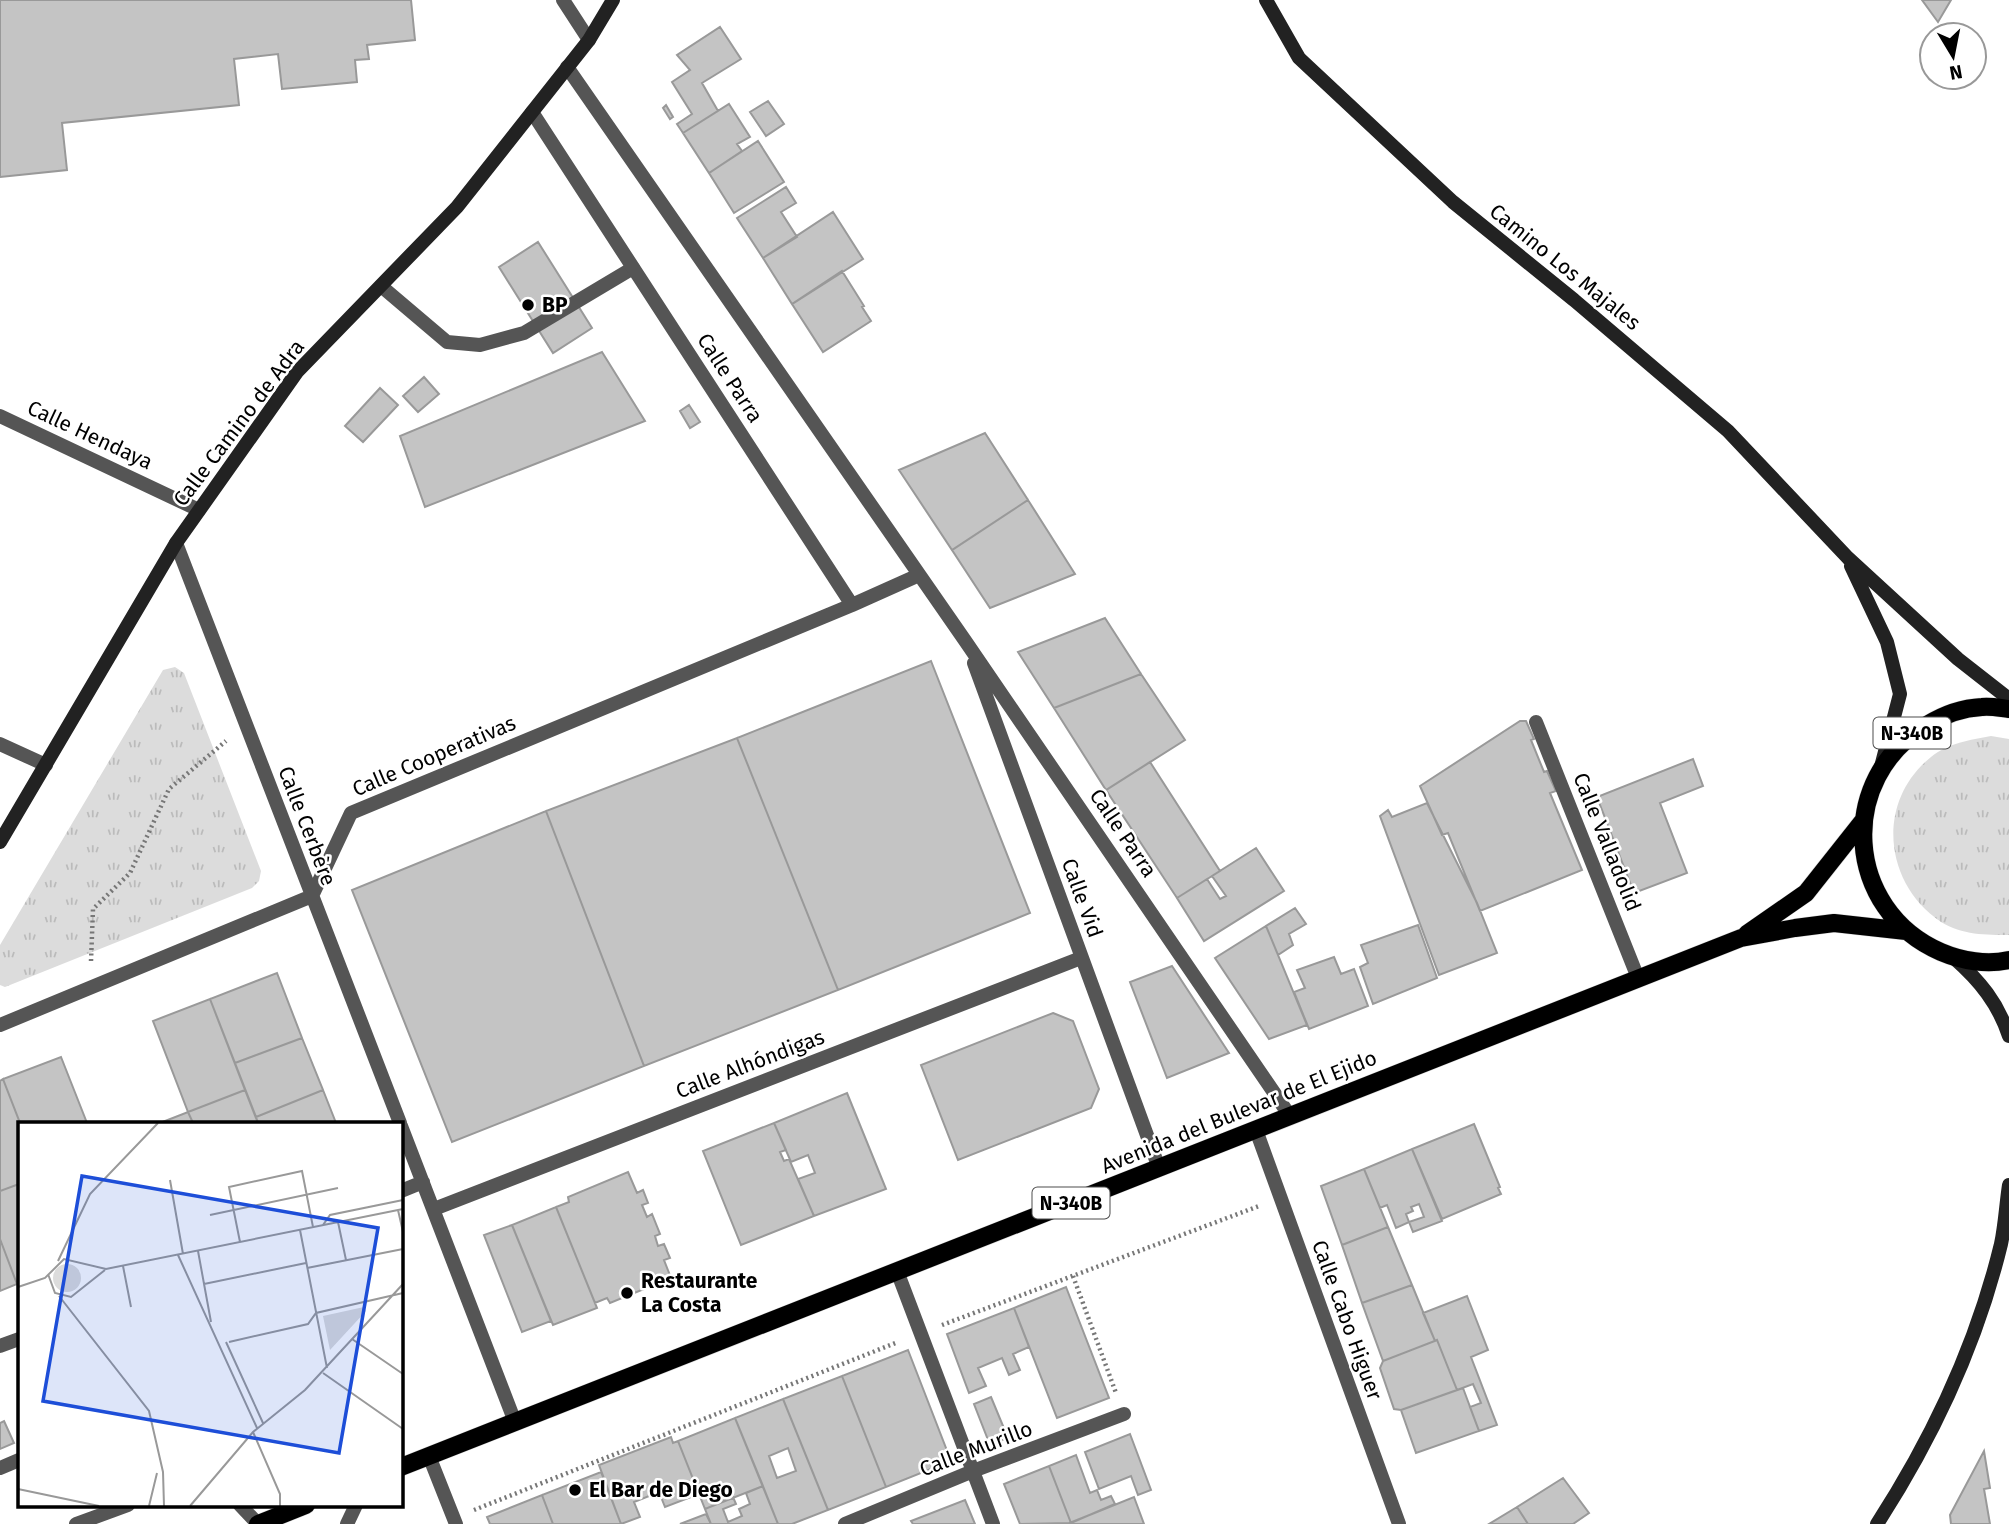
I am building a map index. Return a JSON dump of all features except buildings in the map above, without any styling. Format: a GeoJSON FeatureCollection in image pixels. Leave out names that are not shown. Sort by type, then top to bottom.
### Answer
{"type":"FeatureCollection","features":[{"type":"Feature","properties":{"kind":"main road","name":"Calle Camino de Adra"},"geometry":{"type":"LineString","coordinates":[[0,842],[176,543],[298,372],[457,207],[589,40],[613,0]]}},
{"type":"Feature","properties":{"kind":"main road","name":"Camino Los Majales"},"geometry":{"type":"LineString","coordinates":[[1266,0],[1299,58],[1452,202],[1574,300],[1728,431],[1847,558]]}},
{"type":"Feature","properties":{"kind":"main road"},"geometry":{"type":"LineString","coordinates":[[1847,558],[1958,659],[2009,699]]}},
{"type":"Feature","properties":{"kind":"main road"},"geometry":{"type":"LineString","coordinates":[[1847,558],[1887,642],[1900,694],[1881,767]]}},
{"type":"Feature","properties":{"kind":"main road","name":"N-340B"},"geometry":{"type":"LineString","coordinates":[[2009,709],[1982,707],[1943,715],[1908,736],[1881,767],[1869,793],[1863,821],[1865,861],[1879,900],[1906,931],[1929,947],[1954,958],[1995,963],[2009,960]]}},
{"type":"Feature","properties":{"kind":"main road","name":"N-340B"},"geometry":{"type":"LineString","coordinates":[[1741,938],[1806,893],[1863,821]]}},
{"type":"Feature","properties":{"kind":"main road","name":"N-340B"},"geometry":{"type":"LineString","coordinates":[[1741,938],[1835,923],[1906,931]]}},
{"type":"Feature","properties":{"kind":"main road","name":"Avenida del Bulevar de El Ejido"},"geometry":{"type":"LineString","coordinates":[[402,1467],[1741,938]]}},
{"type":"Feature","properties":{"kind":"main road"},"geometry":{"type":"LineString","coordinates":[[1954,958],[1978,979],[1992,997],[2009,1036]]}},
{"type":"Feature","properties":{"kind":"main road"},"geometry":{"type":"LineString","coordinates":[[1877,1524],[1938,1418],[1974,1330],[2001,1243],[2009,1185]]}},
{"type":"Feature","properties":{"kind":"main road"},"geometry":{"type":"LineString","coordinates":[[264,1518],[303,1506]]}},
{"type":"Feature","properties":{"kind":"street"},"geometry":{"type":"LineString","coordinates":[[563,0],[589,40]]}},
{"type":"Feature","properties":{"kind":"street","name":"Calle Parra"},"geometry":{"type":"LineString","coordinates":[[567,67],[967,642],[1290,1116]]}},
{"type":"Feature","properties":{"kind":"street","name":"Calle Parra"},"geometry":{"type":"LineString","coordinates":[[532,112],[852,605]]}},
{"type":"Feature","properties":{"kind":"street"},"geometry":{"type":"LineString","coordinates":[[381,286],[447,342],[480,345],[524,334],[633,268]]}},
{"type":"Feature","properties":{"kind":"street","name":"Calle Hendaya"},"geometry":{"type":"LineString","coordinates":[[0,416],[199,510]]}},
{"type":"Feature","properties":{"kind":"street","name":"Calle Cerbère"},"geometry":{"type":"LineString","coordinates":[[176,543],[399,1122]]}},
{"type":"Feature","properties":{"kind":"street"},"geometry":{"type":"LineString","coordinates":[[852,605],[919,575]]}},
{"type":"Feature","properties":{"kind":"street","name":"Calle Cooperativas"},"geometry":{"type":"LineString","coordinates":[[312,896],[351,813],[852,605]]}},
{"type":"Feature","properties":{"kind":"street","name":"Calle Vid"},"geometry":{"type":"LineString","coordinates":[[967,642],[1159,1168]]}},
{"type":"Feature","properties":{"kind":"street","name":"Calle Valladolid"},"geometry":{"type":"LineString","coordinates":[[1536,722],[1638,978]]}},
{"type":"Feature","properties":{"kind":"street"},"geometry":{"type":"LineString","coordinates":[[0,744],[46,765]]}},
{"type":"Feature","properties":{"kind":"street"},"geometry":{"type":"LineString","coordinates":[[0,1025],[312,896]]}},
{"type":"Feature","properties":{"kind":"street","name":"Calle Alhóndigas"},"geometry":{"type":"LineString","coordinates":[[433,1209],[1082,958]]}},
{"type":"Feature","properties":{"kind":"street","name":"Calle Cerbère"},"geometry":{"type":"LineString","coordinates":[[402,1129],[515,1422]]}},
{"type":"Feature","properties":{"kind":"street","name":"Calle Cabo Higuer"},"geometry":{"type":"LineString","coordinates":[[1256,1130],[1399,1524]]}},
{"type":"Feature","properties":{"kind":"street"},"geometry":{"type":"LineString","coordinates":[[402,1191],[423,1182]]}},
{"type":"Feature","properties":{"kind":"street"},"geometry":{"type":"LineString","coordinates":[[897,1271],[993,1524]]}},
{"type":"Feature","properties":{"kind":"street"},"geometry":{"type":"LineString","coordinates":[[0,1346],[18,1339]]}},
{"type":"Feature","properties":{"kind":"street","name":"Calle Murillo"},"geometry":{"type":"LineString","coordinates":[[845,1524],[973,1471],[1124,1414]]}},
{"type":"Feature","properties":{"kind":"street"},"geometry":{"type":"LineString","coordinates":[[429,1456],[455,1521]]}},
{"type":"Feature","properties":{"kind":"street"},"geometry":{"type":"LineString","coordinates":[[0,1468],[18,1460]]}},
{"type":"Feature","properties":{"kind":"street"},"geometry":{"type":"LineString","coordinates":[[76,1524],[125,1506]]}},
{"type":"Feature","properties":{"kind":"street"},"geometry":{"type":"LineString","coordinates":[[242,1506],[264,1518]]}},
{"type":"Feature","properties":{"kind":"street"},"geometry":{"type":"LineString","coordinates":[[347,1524],[356,1506]]}},
{"type":"Feature","properties":{"kind":"path"},"geometry":{"type":"LineString","coordinates":[[90,988],[93,909],[130,873],[169,789],[246,725]]}},
{"type":"Feature","properties":{"kind":"path"},"geometry":{"type":"LineString","coordinates":[[455,1521],[921,1333],[1280,1198]]}},
{"type":"Feature","properties":{"kind":"path"},"geometry":{"type":"LineString","coordinates":[[1073,1276],[1124,1414]]}},
{"type":"Feature","properties":{"kind":"green space"},"geometry":{"type":"Polygon","coordinates":[[[175,667],[184,673],[261,871],[259,881],[252,888],[5,987],[0,985],[0,945],[163,670],[175,667]]]}},
{"type":"Feature","properties":{"kind":"green space"},"geometry":{"type":"Polygon","coordinates":[[[1991,736],[2009,739],[2009,935],[1966,932],[1941,922],[1922,906],[1908,887],[1898,865],[1894,842],[1895,819],[1901,796],[1913,775],[1931,757],[1945,748],[1991,736]]]}},
{"type":"Feature","properties":{"kind":"place","name":"BP"},"geometry":{"type":"Point","coordinates":[528,305]}},
{"type":"Feature","properties":{"kind":"place","name":"Restaurante La Costa"},"geometry":{"type":"Point","coordinates":[627,1293]}},
{"type":"Feature","properties":{"kind":"place","name":"El Bar de Diego"},"geometry":{"type":"Point","coordinates":[575,1490]}}]}
